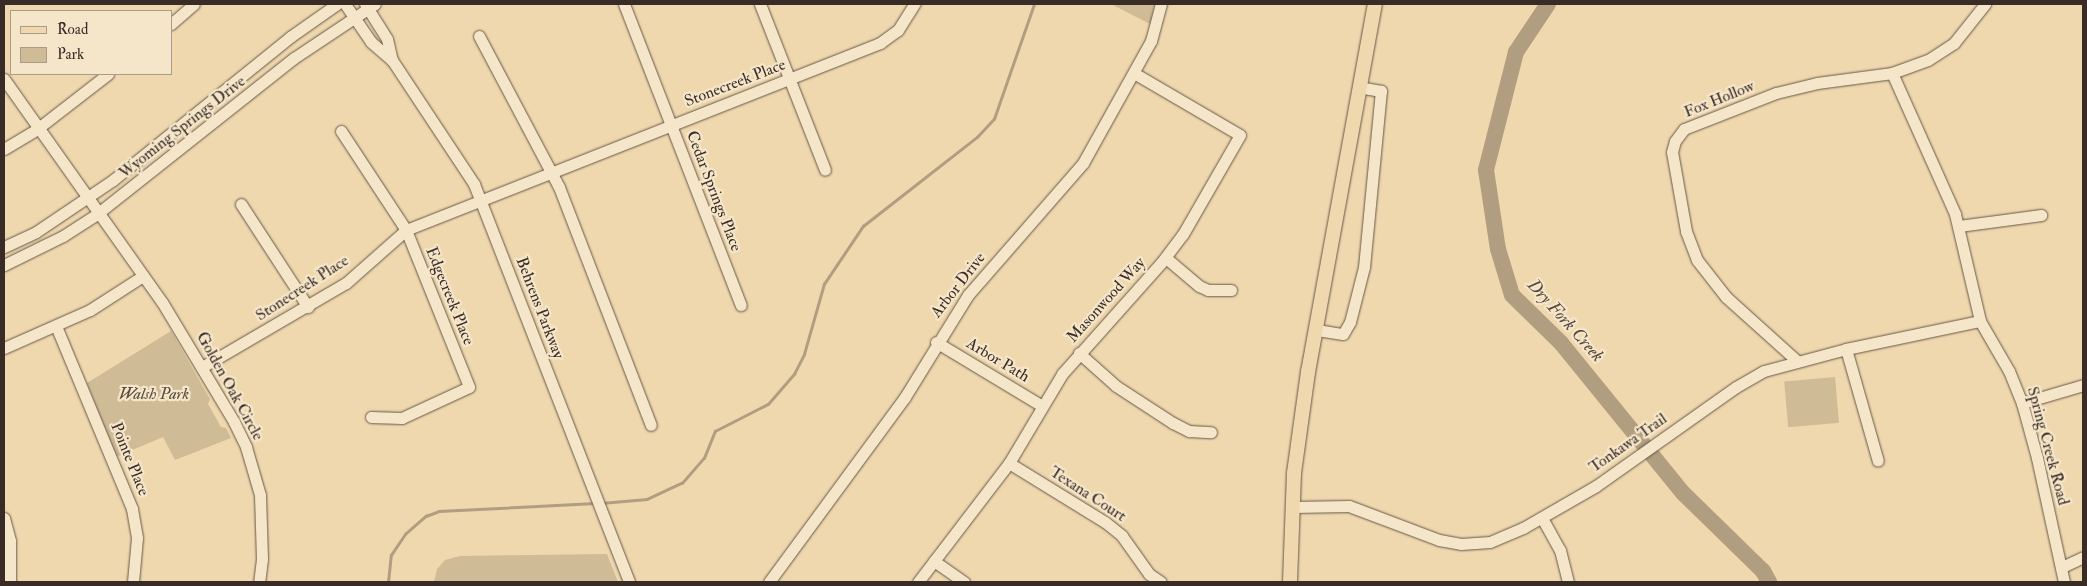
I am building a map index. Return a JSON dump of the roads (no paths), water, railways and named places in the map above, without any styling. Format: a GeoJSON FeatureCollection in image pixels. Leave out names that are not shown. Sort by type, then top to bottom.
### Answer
{"type":"FeatureCollection","features":[{"type":"Feature","properties":{"kind":"main road"},"geometry":{"type":"LineString","coordinates":[[1290,582],[1294,473],[1358,88],[1375,4]]}},
{"type":"Feature","properties":{"kind":"street"},"geometry":{"type":"LineString","coordinates":[[172,23],[194,4]]}},
{"type":"Feature","properties":{"kind":"street","name":"Wyoming Springs Drive"},"geometry":{"type":"LineString","coordinates":[[4,247],[36,232],[86,199],[290,37],[337,4]]}},
{"type":"Feature","properties":{"kind":"street","name":"Behrens Parkway"},"geometry":{"type":"LineString","coordinates":[[345,4],[377,50],[392,60]]}},
{"type":"Feature","properties":{"kind":"street","name":"Cedar Springs Place"},"geometry":{"type":"LineString","coordinates":[[624,4],[741,305]]}},
{"type":"Feature","properties":{"kind":"street"},"geometry":{"type":"LineString","coordinates":[[760,4],[825,170]]}},
{"type":"Feature","properties":{"kind":"street","name":"Stonecreek Place"},"geometry":{"type":"LineString","coordinates":[[202,367],[308,307],[346,283],[406,230],[789,80],[890,38],[905,21],[914,4]]}},
{"type":"Feature","properties":{"kind":"street","name":"Arbor Drive"},"geometry":{"type":"LineString","coordinates":[[769,582],[905,397],[936,342],[986,272],[1071,180],[1134,73],[1154,35],[1161,4]]}},
{"type":"Feature","properties":{"kind":"street","name":"Fox Hollow"},"geometry":{"type":"LineString","coordinates":[[1796,360],[1726,297],[1697,260],[1686,231],[1672,152],[1675,140],[1684,129],[1776,93],[1817,82],[1892,73],[1942,52],[1954,42],[1985,4]]}},
{"type":"Feature","properties":{"kind":"street","name":"Wyoming Springs Drive"},"geometry":{"type":"LineString","coordinates":[[4,265],[63,236],[97,214],[294,58],[370,6]]}},
{"type":"Feature","properties":{"kind":"street","name":"Behrens Parkway"},"geometry":{"type":"LineString","coordinates":[[370,6],[387,39],[392,60],[464,165],[481,200],[629,582]]}},
{"type":"Feature","properties":{"kind":"street"},"geometry":{"type":"LineString","coordinates":[[479,36],[552,172],[651,425]]}},
{"type":"Feature","properties":{"kind":"street","name":"Masonwood Way"},"geometry":{"type":"LineString","coordinates":[[918,582],[1009,463],[1042,406],[1079,353],[1166,258],[1183,234],[1240,135],[1134,73]]}},
{"type":"Feature","properties":{"kind":"street","name":"Spring Creek Road"},"geometry":{"type":"LineString","coordinates":[[1892,73],[1959,226],[1980,322],[2009,371],[2022,403],[2062,567],[2063,582]]}},
{"type":"Feature","properties":{"kind":"street"},"geometry":{"type":"LineString","coordinates":[[4,149],[37,128],[107,75]]}},
{"type":"Feature","properties":{"kind":"street","name":"Golden Oak Circle"},"geometry":{"type":"LineString","coordinates":[[4,79],[86,199],[143,276],[202,367],[234,422],[254,471],[262,525],[259,582]]}},
{"type":"Feature","properties":{"kind":"street"},"geometry":{"type":"LineString","coordinates":[[1317,330],[1343,334],[1350,322],[1364,267],[1381,91],[1358,88]]}},
{"type":"Feature","properties":{"kind":"street","name":"Edgecreek Place"},"geometry":{"type":"LineString","coordinates":[[341,131],[406,230],[469,387],[402,418],[371,417]]}},
{"type":"Feature","properties":{"kind":"street"},"geometry":{"type":"LineString","coordinates":[[241,204],[308,307]]}},
{"type":"Feature","properties":{"kind":"street"},"geometry":{"type":"LineString","coordinates":[[1959,226],[2041,215]]}},
{"type":"Feature","properties":{"kind":"street"},"geometry":{"type":"LineString","coordinates":[[1166,258],[1199,286],[1208,290],[1231,290]]}},
{"type":"Feature","properties":{"kind":"street"},"geometry":{"type":"LineString","coordinates":[[4,348],[90,310],[143,276]]}},
{"type":"Feature","properties":{"kind":"street","name":"Tonkawa Trail"},"geometry":{"type":"LineString","coordinates":[[1293,507],[1349,506],[1425,537],[1460,544],[1490,542],[1542,518],[1606,479],[1750,378],[1796,360],[1980,322]]}},
{"type":"Feature","properties":{"kind":"street","name":"Pointe Place"},"geometry":{"type":"LineString","coordinates":[[56,326],[132,509],[137,538],[133,582]]}},
{"type":"Feature","properties":{"kind":"street","name":"Arbor Path"},"geometry":{"type":"LineString","coordinates":[[936,342],[1042,406]]}},
{"type":"Feature","properties":{"kind":"street"},"geometry":{"type":"LineString","coordinates":[[1846,349],[1878,460]]}},
{"type":"Feature","properties":{"kind":"street"},"geometry":{"type":"LineString","coordinates":[[1079,353],[1116,386],[1173,423],[1189,431],[1211,432]]}},
{"type":"Feature","properties":{"kind":"street"},"geometry":{"type":"LineString","coordinates":[[2022,403],[2083,385]]}},
{"type":"Feature","properties":{"kind":"street","name":"Texana Court"},"geometry":{"type":"LineString","coordinates":[[1009,463],[1106,522],[1122,536],[1149,574],[1160,582]]}},
{"type":"Feature","properties":{"kind":"street"},"geometry":{"type":"LineString","coordinates":[[4,518],[10,541],[10,582]]}},
{"type":"Feature","properties":{"kind":"street"},"geometry":{"type":"LineString","coordinates":[[1542,518],[1560,550],[1568,582]]}},
{"type":"Feature","properties":{"kind":"street"},"geometry":{"type":"LineString","coordinates":[[2062,567],[2083,557]]}},
{"type":"Feature","properties":{"kind":"street"},"geometry":{"type":"LineString","coordinates":[[934,562],[964,582]]}},
{"type":"Feature","properties":{"kind":"waterway"},"geometry":{"type":"LineString","coordinates":[[601,503],[647,499],[682,483],[704,458],[715,431],[768,404],[794,374],[804,354],[824,284],[863,226],[977,137],[994,119],[1034,4]]}},
{"type":"Feature","properties":{"kind":"waterway","name":"Dry Fork Creek"},"geometry":{"type":"LineString","coordinates":[[1548,4],[1516,52],[1486,170],[1498,249],[1512,295],[1561,343],[1683,493],[1763,571],[1769,582]]}},
{"type":"Feature","properties":{"kind":"waterway"},"geometry":{"type":"LineString","coordinates":[[388,582],[391,555],[405,534],[426,516],[439,511],[595,503]]}},
{"type":"Feature","properties":{"kind":"park label","name":"Walsh Park"},"geometry":{"type":"Point","coordinates":[154,394]}}]}
